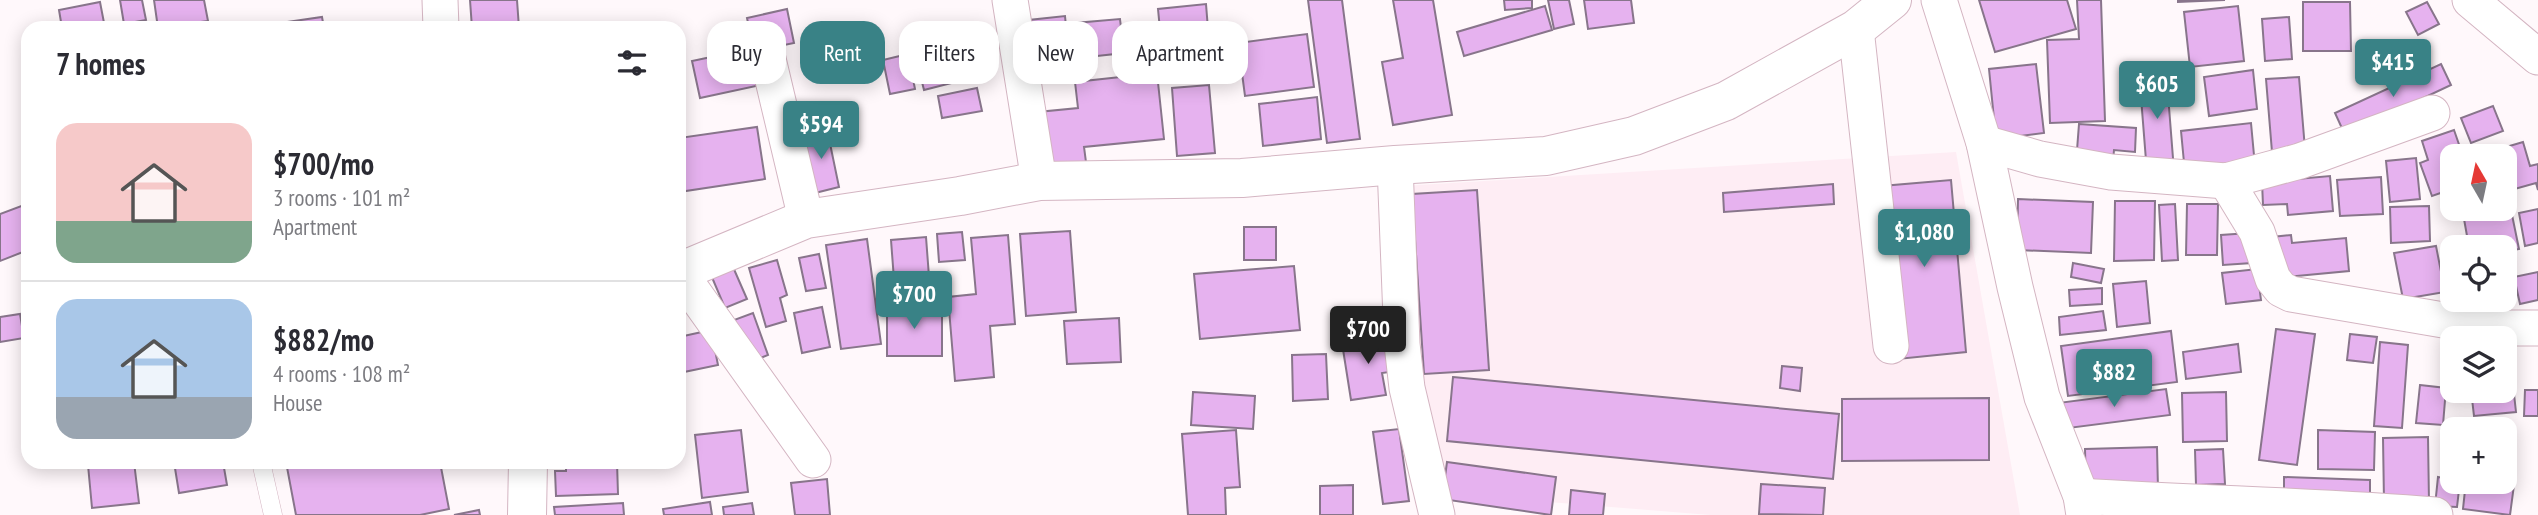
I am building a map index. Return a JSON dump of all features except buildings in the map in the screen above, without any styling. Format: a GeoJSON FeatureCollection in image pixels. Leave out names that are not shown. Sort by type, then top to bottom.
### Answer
{"type":"FeatureCollection","features":[{"type":"Feature","properties":{"kind":"street"},"geometry":{"type":"LineString","coordinates":[[440,0],[441,21]]}},
{"type":"Feature","properties":{"kind":"street"},"geometry":{"type":"LineString","coordinates":[[1010,0],[1038,180]]}},
{"type":"Feature","properties":{"kind":"street"},"geometry":{"type":"LineString","coordinates":[[686,269],[806,219],[1038,180],[1242,178],[1546,156],[1634,136],[1726,102],[1856,29],[1892,0]]}},
{"type":"Feature","properties":{"kind":"street"},"geometry":{"type":"LineString","coordinates":[[1939,0],[1984,143],[2042,397],[2083,506],[2183,503],[2384,510],[2435,515]]}},
{"type":"Feature","properties":{"kind":"street"},"geometry":{"type":"LineString","coordinates":[[2470,0],[2538,57]]}},
{"type":"Feature","properties":{"kind":"street"},"geometry":{"type":"LineString","coordinates":[[1856,29],[1891,346]]}},
{"type":"Feature","properties":{"kind":"street"},"geometry":{"type":"LineString","coordinates":[[774,84],[806,219]]}},
{"type":"Feature","properties":{"kind":"street"},"geometry":{"type":"LineString","coordinates":[[1984,143],[2040,159],[2112,172],[2226,181],[2300,161],[2432,113]]}},
{"type":"Feature","properties":{"kind":"street"},"geometry":{"type":"LineString","coordinates":[[1395,165],[1402,344],[1407,388],[1437,515]]}},
{"type":"Feature","properties":{"kind":"street"},"geometry":{"type":"LineString","coordinates":[[2226,181],[2257,232],[2273,279],[2281,289],[2291,294],[2490,328],[2538,328]]}},
{"type":"Feature","properties":{"kind":"street"},"geometry":{"type":"LineString","coordinates":[[686,282],[813,460]]}},
{"type":"Feature","properties":{"kind":"street"},"geometry":{"type":"LineString","coordinates":[[527,515],[528,469]]}},
{"type":"Feature","properties":{"kind":"lane"},"geometry":{"type":"LineString","coordinates":[[263,469],[274,515]]}},
{"type":"Feature","properties":{"kind":"shaded area"},"geometry":{"type":"Polygon","coordinates":[[[1956,152],[2020,515],[1710,515],[1439,493],[1407,283],[1402,186],[1956,152]]]}}]}
